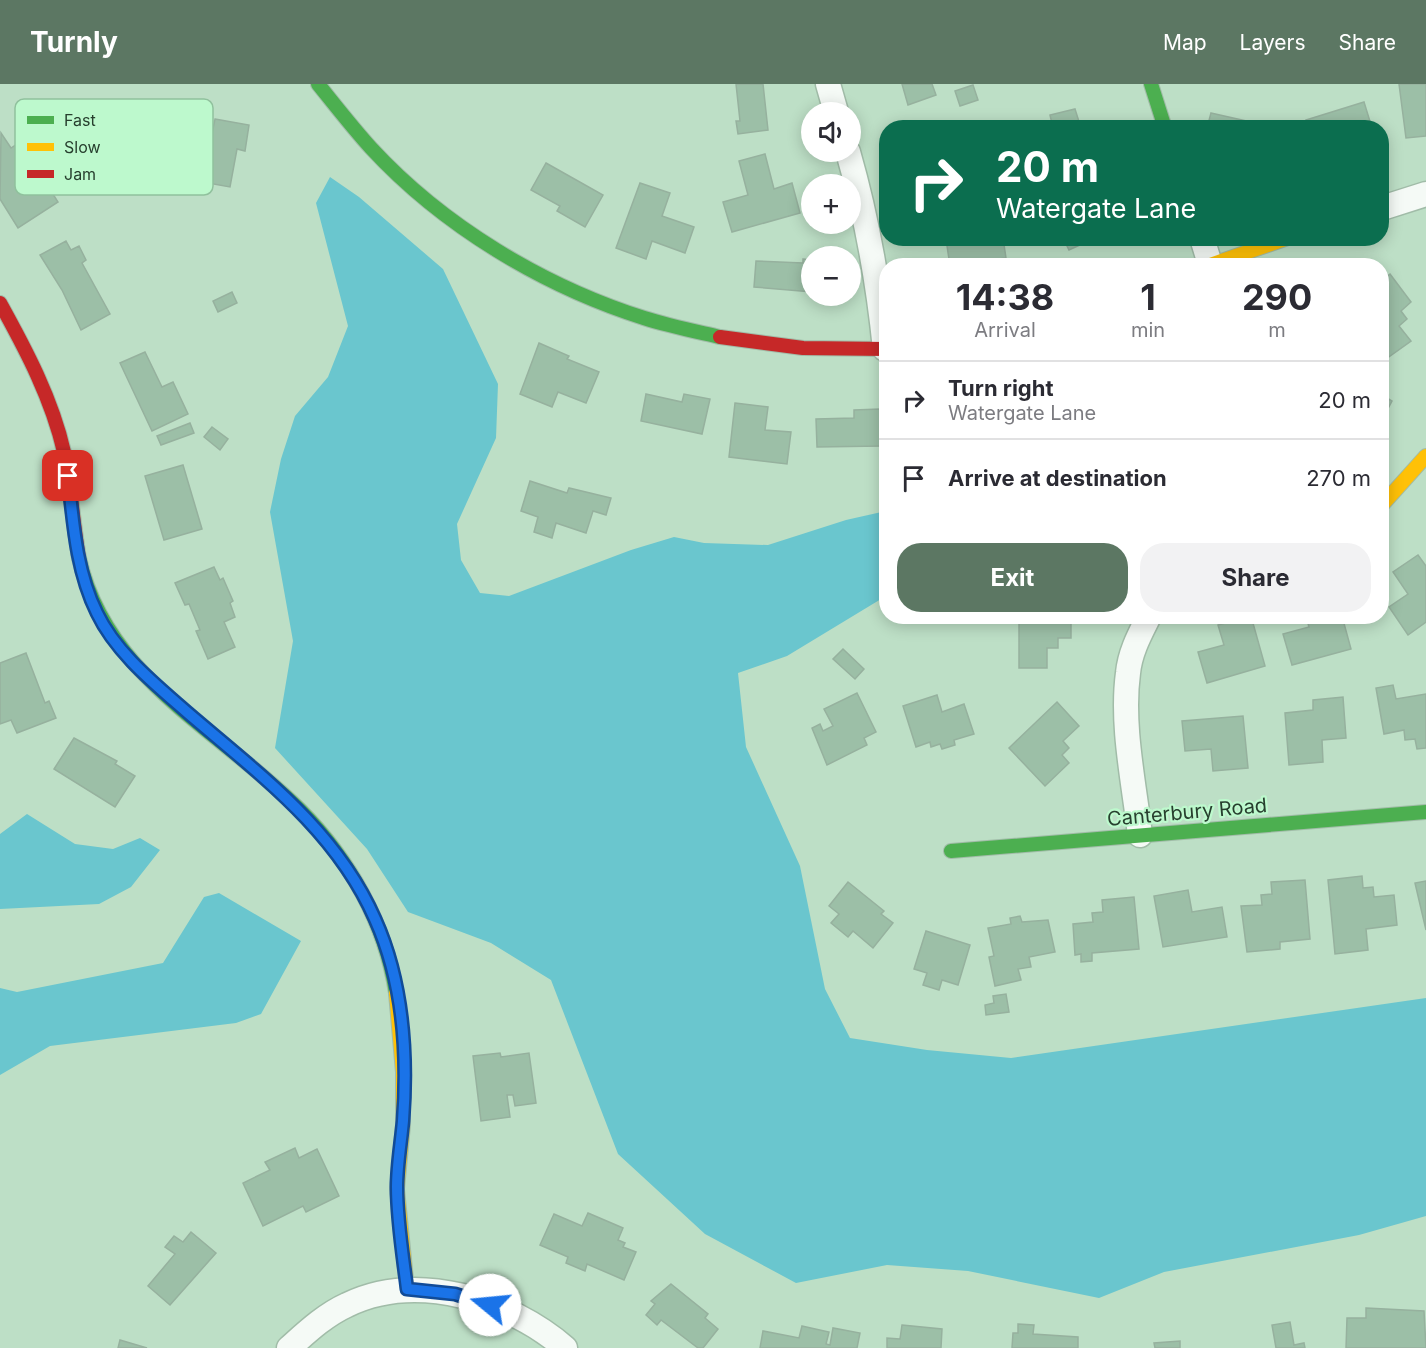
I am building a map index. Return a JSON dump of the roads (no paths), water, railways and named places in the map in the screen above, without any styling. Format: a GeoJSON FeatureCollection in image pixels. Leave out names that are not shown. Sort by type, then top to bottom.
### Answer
{"type":"FeatureCollection","features":[{"type":"Feature","properties":{"kind":"street"},"geometry":{"type":"LineString","coordinates":[[318,84],[366,142],[415,190],[451,220],[507,258],[557,284],[621,311],[712,338],[771,347],[831,351],[879,349]]}},
{"type":"Feature","properties":{"kind":"street"},"geometry":{"type":"LineString","coordinates":[[828,84],[834,102]]}},
{"type":"Feature","properties":{"kind":"street"},"geometry":{"type":"LineString","coordinates":[[1151,84],[1162,120]]}},
{"type":"Feature","properties":{"kind":"street"},"geometry":{"type":"LineString","coordinates":[[851,162],[863,205],[879,294]]}},
{"type":"Feature","properties":{"kind":"street"},"geometry":{"type":"LineString","coordinates":[[1389,206],[1426,194]]}},
{"type":"Feature","properties":{"kind":"street"},"geometry":{"type":"LineString","coordinates":[[1229,258],[1265,246]]}},
{"type":"Feature","properties":{"kind":"street"},"geometry":{"type":"LineString","coordinates":[[0,303],[46,392],[61,439],[83,574],[97,614],[114,640],[155,685],[302,812],[333,847],[375,917],[387,948],[397,988],[403,1036],[403,1119],[397,1186],[407,1289]]}},
{"type":"Feature","properties":{"kind":"street"},"geometry":{"type":"LineString","coordinates":[[1389,497],[1426,456]]}},
{"type":"Feature","properties":{"kind":"street"},"geometry":{"type":"LineString","coordinates":[[1140,835],[1127,718],[1128,672],[1136,641],[1145,624]]}},
{"type":"Feature","properties":{"kind":"street","name":"Canterbury Road"},"geometry":{"type":"LineString","coordinates":[[951,851],[1426,812]]}},
{"type":"Feature","properties":{"kind":"street"},"geometry":{"type":"LineString","coordinates":[[289,1348],[323,1318],[348,1304],[376,1294],[407,1289],[455,1294],[490,1305],[527,1322],[565,1348]]}},
{"type":"Feature","properties":{"kind":"water"},"geometry":{"type":"Polygon","coordinates":[[[330,177],[359,197],[443,269],[498,384],[496,438],[457,524],[461,560],[480,593],[509,596],[631,550],[674,537],[704,543],[768,545],[846,520],[879,513],[879,600],[787,656],[738,673],[746,747],[800,866],[825,989],[850,1038],[927,1050],[1011,1058],[1426,998],[1426,1216],[1359,1235],[1164,1272],[1099,1298],[968,1271],[887,1265],[796,1283],[705,1234],[618,1154],[551,980],[491,943],[408,912],[367,849],[275,748],[293,641],[270,512],[281,459],[295,416],[328,377],[348,326],[316,203],[330,177]]]}},
{"type":"Feature","properties":{"kind":"water"},"geometry":{"type":"Polygon","coordinates":[[[27,814],[75,844],[113,849],[140,838],[160,850],[131,887],[99,904],[0,909],[0,834],[27,814]]]}},
{"type":"Feature","properties":{"kind":"water"},"geometry":{"type":"Polygon","coordinates":[[[219,893],[301,941],[261,1014],[236,1023],[50,1046],[0,1075],[0,988],[17,992],[163,963],[204,897],[219,893]]]}}]}
